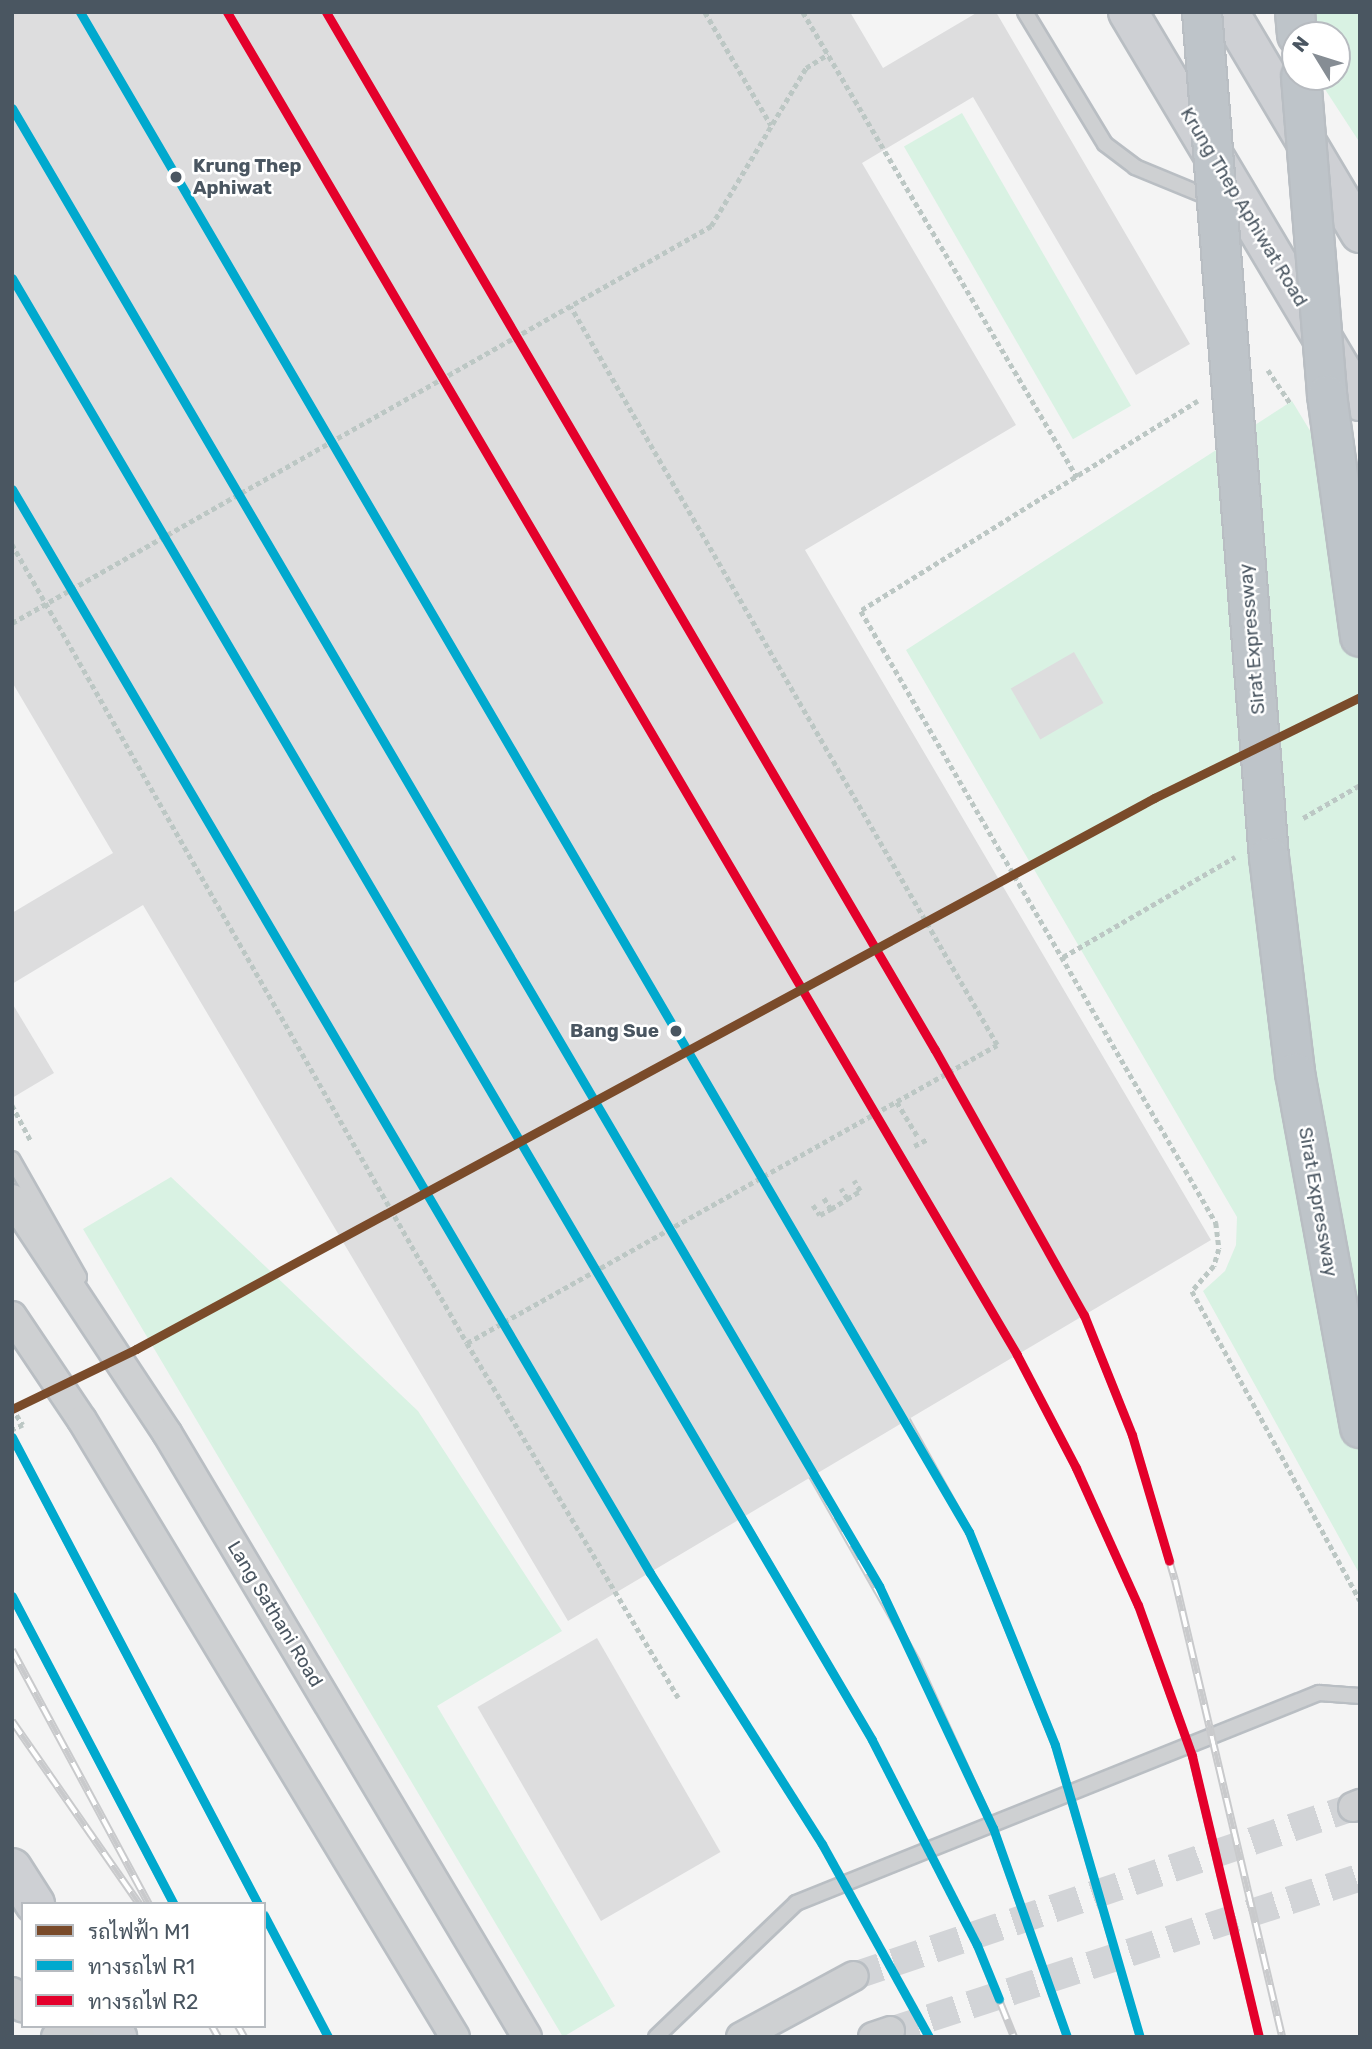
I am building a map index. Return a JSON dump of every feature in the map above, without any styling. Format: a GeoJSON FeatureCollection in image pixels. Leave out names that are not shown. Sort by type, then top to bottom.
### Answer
{"type":"FeatureCollection","features":[{"type":"Feature","properties":{"kind":"highway","name":"Sirat Expressway"},"geometry":{"type":"LineString","coordinates":[[1202,12],[1269,857],[1295,1073],[1360,1428]]}},
{"type":"Feature","properties":{"kind":"highway"},"geometry":{"type":"LineString","coordinates":[[1302,91],[1327,395],[1360,637]]}},
{"type":"Feature","properties":{"kind":"street","name":"Krung Thep Aphiwat Road"},"geometry":{"type":"LineString","coordinates":[[1128,12],[1360,401]]}},
{"type":"Feature","properties":{"kind":"street"},"geometry":{"type":"LineString","coordinates":[[1229,12],[1360,233]]}},
{"type":"Feature","properties":{"kind":"street","name":"Lang Sathani Road"},"geometry":{"type":"LineString","coordinates":[[12,1199],[167,1433],[527,2037]]}},
{"type":"Feature","properties":{"kind":"street"},"geometry":{"type":"LineString","coordinates":[[12,1316],[82,1420],[454,2037]]}},
{"type":"Feature","properties":{"kind":"street"},"geometry":{"type":"LineString","coordinates":[[12,1868],[34,1902]]}},
{"type":"Feature","properties":{"kind":"street"},"geometry":{"type":"LineString","coordinates":[[741,2037],[854,1976]]}},
{"type":"Feature","properties":{"kind":"street"},"geometry":{"type":"LineString","coordinates":[[55,2037],[84,2028]]}},
{"type":"Feature","properties":{"kind":"lane"},"geometry":{"type":"LineString","coordinates":[[1025,12],[1105,144],[1135,167],[1248,213]]}},
{"type":"Feature","properties":{"kind":"lane"},"geometry":{"type":"LineString","coordinates":[[12,1159],[167,1433]]}},
{"type":"Feature","properties":{"kind":"lane"},"geometry":{"type":"LineString","coordinates":[[656,2037],[796,1903],[1319,1693],[1360,1696]]}},
{"type":"Feature","properties":{"kind":"path"},"geometry":{"type":"LineString","coordinates":[[705,12],[771,125]]}},
{"type":"Feature","properties":{"kind":"path"},"geometry":{"type":"LineString","coordinates":[[803,12],[1077,477]]}},
{"type":"Feature","properties":{"kind":"path"},"geometry":{"type":"LineString","coordinates":[[12,623],[711,226],[806,68],[828,54]]}},
{"type":"Feature","properties":{"kind":"path"},"geometry":{"type":"LineString","coordinates":[[467,1343],[997,1045],[570,306]]}},
{"type":"Feature","properties":{"kind":"path"},"geometry":{"type":"LineString","coordinates":[[1262,362],[1292,406]]}},
{"type":"Feature","properties":{"kind":"path"},"geometry":{"type":"LineString","coordinates":[[1201,399],[862,611],[1216,1223],[1219,1249],[1214,1266],[1192,1291],[1360,1600]]}},
{"type":"Feature","properties":{"kind":"path"},"geometry":{"type":"LineString","coordinates":[[12,544],[467,1343],[679,1698]]}},
{"type":"Feature","properties":{"kind":"path"},"geometry":{"type":"LineString","coordinates":[[1300,819],[1360,785]]}},
{"type":"Feature","properties":{"kind":"path"},"geometry":{"type":"LineString","coordinates":[[1063,957],[1241,854]]}},
{"type":"Feature","properties":{"kind":"path"},"geometry":{"type":"LineString","coordinates":[[897,1102],[918,1137]]}},
{"type":"Feature","properties":{"kind":"path"},"geometry":{"type":"LineString","coordinates":[[914,1146],[928,1139]]}},
{"type":"Feature","properties":{"kind":"path"},"geometry":{"type":"LineString","coordinates":[[813,1205],[820,1215],[831,1209],[860,1191],[854,1181]]}},
{"type":"Feature","properties":{"kind":"path"},"geometry":{"type":"LineString","coordinates":[[841,1189],[847,1199]]}},
{"type":"Feature","properties":{"kind":"path"},"geometry":{"type":"LineString","coordinates":[[824,1198],[831,1209]]}},
{"type":"Feature","properties":{"kind":"path"},"geometry":{"type":"LineString","coordinates":[[12,1408],[23,1425],[12,1430]]}},
{"type":"Feature","properties":{"kind":"green space"},"geometry":{"type":"Polygon","coordinates":[[[1276,12],[1360,12],[1360,143],[1326,91],[1351,91],[1351,21],[1282,21],[1276,12]]]}},
{"type":"Feature","properties":{"kind":"green space"},"geometry":{"type":"Polygon","coordinates":[[[962,113],[1131,406],[1073,439],[904,146],[962,113]]]}},
{"type":"Feature","properties":{"kind":"green space"},"geometry":{"type":"Polygon","coordinates":[[[1292,401],[1360,513],[1360,1575],[1203,1291],[1225,1271],[1236,1245],[1237,1217],[906,650],[1292,401]]]}},
{"type":"Feature","properties":{"kind":"green space"},"geometry":{"type":"Polygon","coordinates":[[[171,1177],[418,1411],[562,1631],[437,1706],[615,2006],[563,2037],[83,1229],[171,1177]]]}},
{"type":"Feature","properties":{"kind":"building"},"geometry":{"type":"Polygon","coordinates":[[[12,12],[850,12],[883,68],[978,12],[996,12],[1190,344],[1136,375],[973,97],[862,163],[1016,425],[805,550],[1211,1240],[568,1621],[143,905],[12,984],[12,913],[113,853],[12,682],[12,12]]]}},
{"type":"Feature","properties":{"kind":"building"},"geometry":{"type":"Polygon","coordinates":[[[1074,652],[1104,703],[1040,740],[1011,688],[1074,652]]]}},
{"type":"Feature","properties":{"kind":"building"},"geometry":{"type":"Polygon","coordinates":[[[12,1003],[54,1073],[12,1098],[12,1003]]]}},
{"type":"Feature","properties":{"kind":"building"},"geometry":{"type":"Polygon","coordinates":[[[597,1638],[721,1852],[601,1921],[477,1707],[597,1638]]]}},
{"type":"Feature","properties":{"kind":"tunnel"},"geometry":{"type":"LineString","coordinates":[[854,1976],[1353,1807]]}},
{"type":"Feature","properties":{"kind":"tunnel"},"geometry":{"type":"LineString","coordinates":[[890,2031],[1360,1877]]}},
{"type":"Feature","properties":{"kind":"railway"},"geometry":{"type":"LineString","coordinates":[[1084,1315],[1132,1435],[1175,1580],[1282,2037]]}},
{"type":"Feature","properties":{"kind":"railway"},"geometry":{"type":"LineString","coordinates":[[1017,1355],[1076,1468],[1138,1605],[1192,1756],[1259,2037]]}},
{"type":"Feature","properties":{"kind":"railway"},"geometry":{"type":"LineString","coordinates":[[907,1420],[969,1532],[1055,1745],[1140,2037]]}},
{"type":"Feature","properties":{"kind":"railway"},"geometry":{"type":"LineString","coordinates":[[12,1437],[257,1902]]}},
{"type":"Feature","properties":{"kind":"railway"},"geometry":{"type":"LineString","coordinates":[[812,1476],[917,1661],[993,1828],[1067,2037]]}},
{"type":"Feature","properties":{"kind":"railway"},"geometry":{"type":"LineString","coordinates":[[742,1518],[872,1740],[977,1945],[1014,2037]]}},
{"type":"Feature","properties":{"kind":"railway"},"geometry":{"type":"LineString","coordinates":[[650,1573],[822,1844],[929,2037]]}},
{"type":"Feature","properties":{"kind":"railway"},"geometry":{"type":"LineString","coordinates":[[12,1596],[173,1902]]}},
{"type":"Feature","properties":{"kind":"railway"},"geometry":{"type":"LineString","coordinates":[[12,1650],[148,1902]]}},
{"type":"Feature","properties":{"kind":"railway"},"geometry":{"type":"LineString","coordinates":[[12,1721],[138,1902]]}},
{"type":"Feature","properties":{"kind":"railway"},"geometry":{"type":"LineString","coordinates":[[266,1919],[328,2037]]}},
{"type":"Feature","properties":{"kind":"railway"},"geometry":{"type":"LineString","coordinates":[[213,2028],[218,2037]]}},
{"type":"Feature","properties":{"kind":"railway"},"geometry":{"type":"LineString","coordinates":[[239,2028],[244,2037]]}},
{"type":"Feature","properties":{"kind":"metro line","name":"M1"},"geometry":{"type":"LineString","coordinates":[[12,1409],[136,1349],[1154,798],[1360,697]]}},
{"type":"Feature","properties":{"kind":"rail line","name":"R1"},"geometry":{"type":"LineString","coordinates":[[80,12],[969,1532],[1055,1745],[1140,2037]]}},
{"type":"Feature","properties":{"kind":"rail line","name":"R2"},"geometry":{"type":"LineString","coordinates":[[227,12],[1017,1355],[1076,1468],[1138,1605],[1192,1756],[1259,2037]]}},
{"type":"Feature","properties":{"kind":"rail line","name":"R2"},"geometry":{"type":"LineString","coordinates":[[326,12],[935,1050],[1084,1315],[1132,1435],[1169,1561]]}},
{"type":"Feature","properties":{"kind":"rail line","name":"R1"},"geometry":{"type":"LineString","coordinates":[[12,108],[879,1586],[993,1828],[1067,2037]]}},
{"type":"Feature","properties":{"kind":"rail line","name":"R1"},"geometry":{"type":"LineString","coordinates":[[12,278],[872,1740],[977,1945],[999,1999]]}},
{"type":"Feature","properties":{"kind":"rail line","name":"R1"},"geometry":{"type":"LineString","coordinates":[[12,489],[650,1573],[822,1844],[929,2037]]}},
{"type":"Feature","properties":{"kind":"rail line","name":"R1"},"geometry":{"type":"LineString","coordinates":[[12,1437],[257,1902]]}},
{"type":"Feature","properties":{"kind":"rail line","name":"R1"},"geometry":{"type":"LineString","coordinates":[[12,1596],[173,1902]]}},
{"type":"Feature","properties":{"kind":"rail line","name":"R1"},"geometry":{"type":"LineString","coordinates":[[266,1919],[328,2037]]}},
{"type":"Feature","properties":{"kind":"place","name":"Krung Thep Aphiwat"},"geometry":{"type":"Point","coordinates":[176,177]}},
{"type":"Feature","properties":{"kind":"place","name":"Bang Sue"},"geometry":{"type":"Point","coordinates":[676,1031]}}]}
